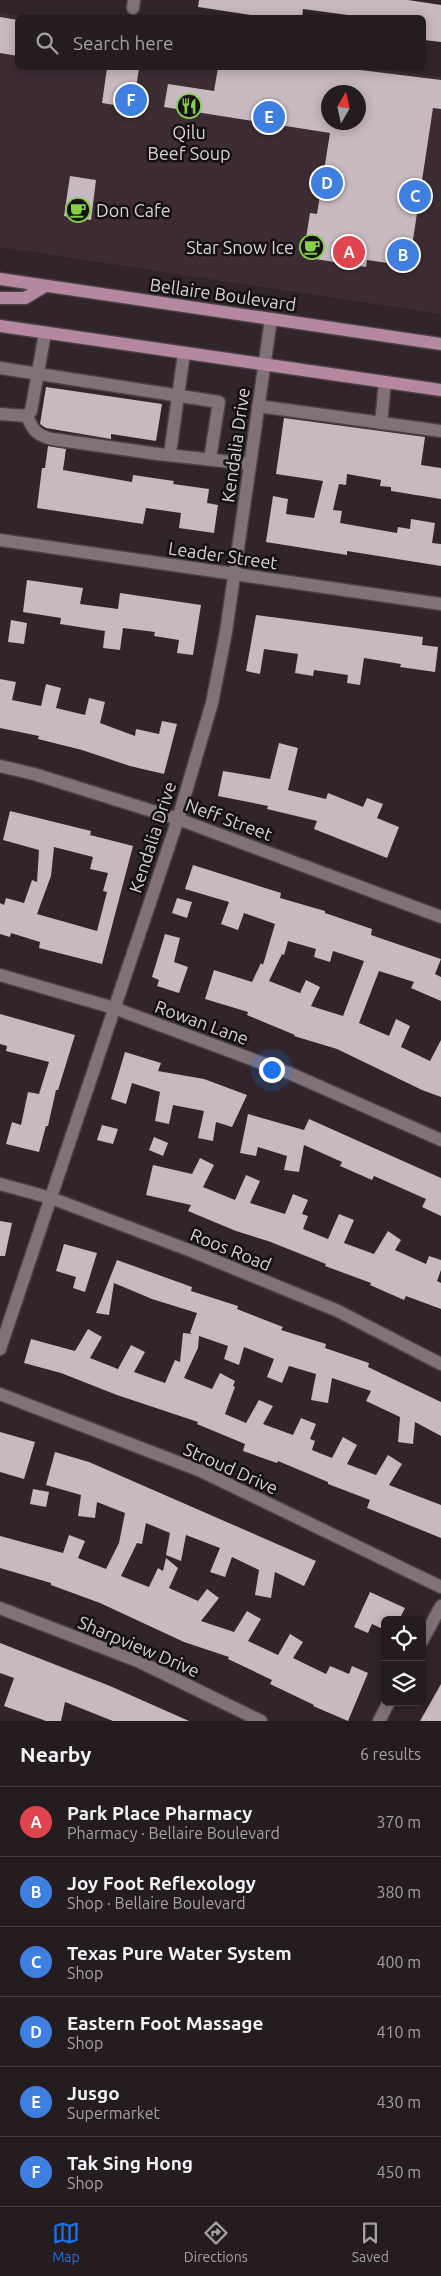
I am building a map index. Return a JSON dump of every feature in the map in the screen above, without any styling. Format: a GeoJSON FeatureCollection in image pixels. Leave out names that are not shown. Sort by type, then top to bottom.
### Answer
{"type":"FeatureCollection","features":[{"type":"Feature","properties":{"kind":"main road","name":"Bellaire Boulevard"},"geometry":{"type":"LineString","coordinates":[[0,279],[441,344]]}},
{"type":"Feature","properties":{"kind":"main road"},"geometry":{"type":"LineString","coordinates":[[0,298],[25,298],[45,286]]}},
{"type":"Feature","properties":{"kind":"main road"},"geometry":{"type":"LineString","coordinates":[[0,326],[441,390]]}},
{"type":"Feature","properties":{"kind":"street","name":"Kendalia Drive"},"geometry":{"type":"LineString","coordinates":[[0,1350],[178,819],[212,703],[226,632],[271,319]]}},
{"type":"Feature","properties":{"kind":"street"},"geometry":{"type":"LineString","coordinates":[[27,416],[31,411],[45,333]]}},
{"type":"Feature","properties":{"kind":"street"},"geometry":{"type":"LineString","coordinates":[[170,454],[184,353]]}},
{"type":"Feature","properties":{"kind":"street"},"geometry":{"type":"LineString","coordinates":[[0,368],[219,402],[210,459]]}},
{"type":"Feature","properties":{"kind":"street"},"geometry":{"type":"LineString","coordinates":[[381,423],[385,382]]}},
{"type":"Feature","properties":{"kind":"street"},"geometry":{"type":"LineString","coordinates":[[258,406],[441,431]]}},
{"type":"Feature","properties":{"kind":"street"},"geometry":{"type":"LineString","coordinates":[[0,414],[27,416]]}},
{"type":"Feature","properties":{"kind":"street"},"geometry":{"type":"LineString","coordinates":[[27,416],[32,429],[39,436],[158,454],[250,464]]}},
{"type":"Feature","properties":{"kind":"street","name":"Leader Street"},"geometry":{"type":"LineString","coordinates":[[0,540],[441,604]]}},
{"type":"Feature","properties":{"kind":"street","name":"Neff Street"},"geometry":{"type":"LineString","coordinates":[[0,766],[34,774],[178,819],[441,917]]}},
{"type":"Feature","properties":{"kind":"street","name":"Rowan Lane"},"geometry":{"type":"LineString","coordinates":[[0,975],[114,1008],[289,1073],[441,1140]]}},
{"type":"Feature","properties":{"kind":"street","name":"Roos Road"},"geometry":{"type":"LineString","coordinates":[[0,1184],[51,1198],[194,1252],[338,1311],[441,1364]]}},
{"type":"Feature","properties":{"kind":"street","name":"Stroud Drive"},"geometry":{"type":"LineString","coordinates":[[0,1394],[201,1471],[441,1587]]}},
{"type":"Feature","properties":{"kind":"street"},"geometry":{"type":"LineString","coordinates":[[426,1634],[441,1606]]}},
{"type":"Feature","properties":{"kind":"street","name":"Sharpview Drive"},"geometry":{"type":"LineString","coordinates":[[0,1608],[140,1662],[261,1721]]}},
{"type":"Feature","properties":{"kind":"street"},"geometry":{"type":"LineString","coordinates":[[379,1721],[388,1706]]}},
{"type":"Feature","properties":{"kind":"shaded area"},"geometry":{"type":"Polygon","coordinates":[[[0,13],[15,15],[15,70],[387,70],[441,77],[441,314],[0,247],[0,13]]]}},
{"type":"Feature","properties":{"kind":"building"},"geometry":{"type":"Polygon","coordinates":[[[199,0],[408,0],[441,5],[441,42],[426,40],[426,15],[348,15],[303,9],[302,15],[251,15],[198,7],[199,0]]]}},
{"type":"Feature","properties":{"kind":"building"},"geometry":{"type":"Polygon","coordinates":[[[0,17],[15,20],[15,56],[0,53],[0,17]]]}},
{"type":"Feature","properties":{"kind":"building"},"geometry":{"type":"Polygon","coordinates":[[[107,70],[139,70],[133,108],[102,103],[107,70]]]}},
{"type":"Feature","properties":{"kind":"building"},"geometry":{"type":"Polygon","coordinates":[[[218,70],[360,70],[441,80],[441,109],[433,108],[409,266],[367,260],[366,267],[303,257],[310,213],[317,214],[330,133],[164,107],[168,84],[214,91],[218,70]]]}},
{"type":"Feature","properties":{"kind":"building"},"geometry":{"type":"Polygon","coordinates":[[[70,176],[96,180],[91,220],[64,216],[70,176]]]}},
{"type":"Feature","properties":{"kind":"building"},"geometry":{"type":"Polygon","coordinates":[[[46,387],[162,404],[156,441],[111,434],[111,439],[46,428],[40,424],[46,387]]]}},
{"type":"Feature","properties":{"kind":"building"},"geometry":{"type":"Polygon","coordinates":[[[284,418],[425,437],[421,465],[441,468],[441,499],[391,491],[391,487],[380,486],[381,480],[347,474],[346,485],[339,484],[333,510],[342,511],[340,523],[397,533],[398,527],[410,529],[411,519],[435,523],[432,543],[441,544],[441,566],[347,551],[347,555],[266,542],[273,496],[288,499],[286,514],[314,518],[323,481],[276,474],[284,418]]]}},
{"type":"Feature","properties":{"kind":"building"},"geometry":{"type":"Polygon","coordinates":[[[48,446],[66,449],[63,470],[132,482],[133,475],[174,481],[173,484],[209,489],[207,503],[218,505],[214,533],[179,528],[181,513],[146,508],[143,524],[37,508],[42,468],[45,468],[48,446]]]}},
{"type":"Feature","properties":{"kind":"building"},"geometry":{"type":"Polygon","coordinates":[[[27,580],[83,588],[80,604],[118,609],[120,593],[201,605],[193,655],[177,653],[179,640],[154,636],[155,632],[123,628],[120,650],[103,648],[105,631],[60,624],[61,618],[23,612],[27,580]]]}},
{"type":"Feature","properties":{"kind":"building"},"geometry":{"type":"Polygon","coordinates":[[[256,615],[423,637],[422,645],[438,647],[435,672],[400,667],[401,664],[364,658],[360,685],[347,683],[348,675],[314,670],[313,676],[295,673],[298,654],[264,649],[260,674],[246,671],[256,615]]]}},
{"type":"Feature","properties":{"kind":"building"},"geometry":{"type":"Polygon","coordinates":[[[11,620],[27,623],[24,644],[8,642],[11,620]]]}},
{"type":"Feature","properties":{"kind":"building"},"geometry":{"type":"Polygon","coordinates":[[[0,679],[16,682],[12,700],[41,706],[46,684],[61,688],[56,708],[85,715],[89,698],[105,702],[100,723],[135,736],[136,729],[159,734],[162,721],[177,724],[164,774],[38,739],[39,736],[0,728],[0,679]]]}},
{"type":"Feature","properties":{"kind":"building"},"geometry":{"type":"Polygon","coordinates":[[[279,743],[298,748],[288,790],[326,799],[328,793],[363,807],[367,798],[383,804],[377,818],[399,827],[387,858],[314,829],[317,821],[267,809],[268,806],[218,796],[223,771],[270,779],[279,743]]]}},
{"type":"Feature","properties":{"kind":"building"},"geometry":{"type":"Polygon","coordinates":[[[10,811],[91,831],[90,835],[133,846],[102,964],[39,948],[40,942],[11,933],[10,937],[0,934],[0,903],[4,905],[6,898],[24,903],[32,880],[37,882],[39,850],[3,840],[10,811]],[[54,847],[51,876],[37,914],[97,931],[107,892],[103,891],[108,873],[90,869],[93,857],[54,847]]]}},
{"type":"Feature","properties":{"kind":"building"},"geometry":{"type":"Polygon","coordinates":[[[193,865],[281,893],[280,898],[325,911],[325,913],[372,929],[371,935],[441,959],[435,974],[441,977],[441,1001],[411,988],[414,982],[379,971],[359,1023],[389,1036],[396,1019],[410,1026],[401,1047],[430,1061],[441,1040],[441,1097],[422,1090],[337,1049],[294,1036],[247,1015],[248,1012],[205,999],[214,970],[252,982],[261,963],[263,965],[275,924],[244,913],[238,930],[221,924],[229,902],[185,889],[193,865]],[[288,941],[284,955],[282,954],[269,981],[300,993],[306,980],[320,987],[311,1006],[343,1016],[364,961],[333,951],[330,962],[314,957],[316,949],[288,941]]]}},
{"type":"Feature","properties":{"kind":"building"},"geometry":{"type":"Polygon","coordinates":[[[177,898],[192,902],[187,918],[172,913],[177,898]]]}},
{"type":"Feature","properties":{"kind":"building"},"geometry":{"type":"Polygon","coordinates":[[[165,934],[180,938],[174,962],[188,967],[179,993],[157,986],[159,980],[152,977],[165,934]]]}},
{"type":"Feature","properties":{"kind":"building"},"geometry":{"type":"Polygon","coordinates":[[[0,1014],[75,1035],[58,1090],[56,1090],[48,1126],[46,1126],[39,1152],[6,1144],[12,1122],[21,1125],[28,1092],[39,1094],[49,1062],[6,1051],[7,1046],[0,1044],[0,1014]]]}},
{"type":"Feature","properties":{"kind":"building"},"geometry":{"type":"Polygon","coordinates":[[[125,1052],[161,1063],[158,1071],[204,1079],[247,1095],[232,1127],[216,1122],[213,1141],[198,1138],[204,1111],[173,1105],[169,1124],[155,1121],[160,1092],[132,1083],[126,1104],[111,1099],[125,1052]]]}},
{"type":"Feature","properties":{"kind":"building"},"geometry":{"type":"Polygon","coordinates":[[[248,1114],[304,1130],[309,1119],[441,1178],[441,1216],[422,1207],[426,1199],[374,1176],[372,1180],[340,1166],[342,1162],[304,1145],[299,1172],[284,1170],[287,1156],[258,1147],[256,1156],[240,1153],[248,1114]]]}},
{"type":"Feature","properties":{"kind":"building"},"geometry":{"type":"Polygon","coordinates":[[[102,1125],[118,1129],[113,1144],[97,1140],[102,1125]]]}},
{"type":"Feature","properties":{"kind":"building"},"geometry":{"type":"Polygon","coordinates":[[[154,1137],[168,1143],[163,1156],[149,1150],[154,1137]]]}},
{"type":"Feature","properties":{"kind":"building"},"geometry":{"type":"Polygon","coordinates":[[[200,1158],[214,1165],[203,1187],[235,1200],[246,1175],[260,1181],[250,1203],[285,1214],[293,1194],[308,1200],[302,1214],[308,1216],[303,1229],[328,1239],[339,1214],[354,1220],[344,1243],[374,1254],[388,1231],[401,1240],[395,1250],[426,1264],[429,1256],[441,1260],[441,1270],[437,1281],[441,1283],[441,1309],[406,1296],[404,1300],[370,1285],[371,1283],[325,1266],[326,1264],[268,1241],[236,1231],[188,1211],[191,1205],[146,1195],[153,1165],[192,1174],[200,1158]]]}},
{"type":"Feature","properties":{"kind":"building"},"geometry":{"type":"Polygon","coordinates":[[[0,1221],[12,1223],[5,1256],[0,1256],[0,1221]]]}},
{"type":"Feature","properties":{"kind":"building"},"geometry":{"type":"Polygon","coordinates":[[[64,1244],[97,1253],[85,1292],[73,1288],[76,1277],[56,1271],[64,1244]]]}},
{"type":"Feature","properties":{"kind":"building"},"geometry":{"type":"Polygon","coordinates":[[[117,1260],[192,1287],[191,1291],[238,1306],[237,1309],[283,1327],[281,1330],[326,1344],[325,1348],[369,1363],[368,1367],[441,1402],[441,1436],[415,1422],[413,1444],[398,1442],[400,1417],[366,1401],[371,1391],[332,1378],[328,1403],[311,1400],[316,1374],[289,1366],[282,1383],[267,1377],[274,1359],[244,1347],[239,1365],[224,1359],[228,1346],[199,1336],[198,1348],[184,1378],[212,1389],[220,1373],[235,1381],[233,1386],[235,1387],[225,1414],[246,1423],[259,1400],[273,1406],[263,1424],[293,1435],[301,1418],[316,1424],[310,1439],[315,1441],[312,1450],[332,1458],[343,1437],[357,1445],[347,1464],[376,1475],[388,1455],[402,1464],[389,1485],[441,1505],[441,1538],[367,1508],[370,1500],[328,1484],[328,1482],[278,1461],[277,1463],[243,1451],[245,1444],[197,1424],[198,1422],[117,1395],[61,1373],[24,1363],[31,1339],[75,1351],[88,1329],[102,1337],[90,1358],[118,1369],[131,1345],[145,1352],[134,1372],[165,1383],[175,1360],[180,1362],[183,1333],[193,1334],[190,1333],[197,1313],[152,1299],[114,1283],[109,1315],[96,1313],[117,1260]]]}},
{"type":"Feature","properties":{"kind":"building"},"geometry":{"type":"Polygon","coordinates":[[[0,1432],[35,1442],[24,1479],[0,1472],[0,1432]]]}},
{"type":"Feature","properties":{"kind":"building"},"geometry":{"type":"Polygon","coordinates":[[[55,1452],[89,1462],[316,1561],[304,1586],[275,1572],[271,1598],[255,1595],[259,1570],[232,1557],[225,1577],[210,1572],[220,1548],[186,1535],[181,1561],[166,1555],[170,1533],[146,1523],[142,1544],[137,1543],[121,1576],[149,1587],[158,1568],[163,1571],[166,1558],[178,1568],[169,1588],[198,1601],[207,1589],[219,1598],[201,1621],[234,1632],[247,1611],[261,1619],[248,1641],[278,1655],[290,1634],[303,1642],[293,1658],[326,1674],[330,1666],[349,1674],[352,1666],[368,1673],[348,1721],[270,1684],[272,1680],[228,1659],[229,1657],[184,1642],[100,1603],[51,1585],[51,1583],[0,1568],[0,1536],[63,1553],[69,1535],[85,1541],[78,1558],[106,1569],[119,1543],[125,1513],[97,1502],[95,1518],[78,1516],[81,1495],[46,1485],[55,1452]]]}},
{"type":"Feature","properties":{"kind":"building"},"geometry":{"type":"Polygon","coordinates":[[[33,1489],[49,1492],[46,1507],[30,1504],[33,1489]]]}},
{"type":"Feature","properties":{"kind":"building"},"geometry":{"type":"Polygon","coordinates":[[[370,1592],[405,1608],[401,1616],[381,1616],[381,1628],[372,1624],[368,1633],[354,1627],[370,1592]]]}},
{"type":"Feature","properties":{"kind":"building"},"geometry":{"type":"Polygon","coordinates":[[[0,1643],[110,1686],[189,1721],[113,1721],[65,1702],[61,1721],[46,1721],[4,1706],[14,1678],[0,1673],[0,1643]]]}},
{"type":"Feature","properties":{"kind":"building"},"geometry":{"type":"Polygon","coordinates":[[[441,1684],[441,1721],[420,1721],[441,1684]]]}},
{"type":"Feature","properties":{"kind":"place","name":"Tak Sing Hong"},"geometry":{"type":"Point","coordinates":[131,100]}},
{"type":"Feature","properties":{"kind":"place","name":"Qilu Beef Soup"},"geometry":{"type":"Point","coordinates":[189,106]}},
{"type":"Feature","properties":{"kind":"place","name":"Jusgo"},"geometry":{"type":"Point","coordinates":[269,117]}},
{"type":"Feature","properties":{"kind":"place","name":"Eastern Foot Massage"},"geometry":{"type":"Point","coordinates":[327,183]}},
{"type":"Feature","properties":{"kind":"place","name":"Texas Pure Water System"},"geometry":{"type":"Point","coordinates":[415,196]}},
{"type":"Feature","properties":{"kind":"place","name":"Don Cafe"},"geometry":{"type":"Point","coordinates":[78,210]}},
{"type":"Feature","properties":{"kind":"place","name":"Star Snow Ice"},"geometry":{"type":"Point","coordinates":[312,247]}},
{"type":"Feature","properties":{"kind":"place","name":"Park Place Pharmacy"},"geometry":{"type":"Point","coordinates":[349,252]}},
{"type":"Feature","properties":{"kind":"place","name":"Joy Foot Reflexology"},"geometry":{"type":"Point","coordinates":[403,255]}}]}
